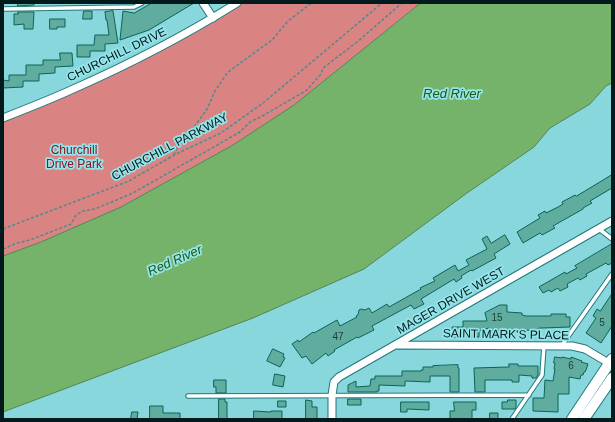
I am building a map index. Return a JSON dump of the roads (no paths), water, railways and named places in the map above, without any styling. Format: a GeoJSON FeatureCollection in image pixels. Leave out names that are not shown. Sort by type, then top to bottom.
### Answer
{"type":"FeatureCollection","features":[{"type":"Feature","properties":{"kind":"main road"},"geometry":{"type":"LineString","coordinates":[[572,419],[611,362]]}},
{"type":"Feature","properties":{"kind":"main road"},"geometry":{"type":"LineString","coordinates":[[584,419],[612,378]]}},
{"type":"Feature","properties":{"kind":"street"},"geometry":{"type":"LineString","coordinates":[[203,3],[213,18]]}},
{"type":"Feature","properties":{"kind":"street","name":"CHURCHILL DRIVE"},"geometry":{"type":"LineString","coordinates":[[3,118],[70,91],[130,62],[168,43],[237,3]]}},
{"type":"Feature","properties":{"kind":"street","name":"MAGER DRIVE WEST"},"geometry":{"type":"LineString","coordinates":[[332,419],[332,395],[334,382],[339,377],[612,221]]}},
{"type":"Feature","properties":{"kind":"street","name":"SAINT MARK'S PLACE"},"geometry":{"type":"LineString","coordinates":[[395,345],[572,346],[585,349],[611,362]]}},
{"type":"Feature","properties":{"kind":"lane"},"geometry":{"type":"LineString","coordinates":[[3,8],[134,7],[142,3]]}},
{"type":"Feature","properties":{"kind":"lane"},"geometry":{"type":"LineString","coordinates":[[599,229],[612,239]]}},
{"type":"Feature","properties":{"kind":"lane"},"geometry":{"type":"LineString","coordinates":[[562,346],[612,274]]}},
{"type":"Feature","properties":{"kind":"lane"},"geometry":{"type":"LineString","coordinates":[[512,419],[542,375],[544,346]]}},
{"type":"Feature","properties":{"kind":"lane"},"geometry":{"type":"LineString","coordinates":[[188,396],[529,395]]}},
{"type":"Feature","properties":{"kind":"water","name":"Red River"},"geometry":{"type":"Polygon","coordinates":[[[421,3],[612,3],[612,83],[606,86],[590,104],[550,128],[534,147],[467,193],[364,269],[253,318],[3,412],[3,256],[41,242],[121,207],[233,145],[294,105],[421,3]]]}},
{"type":"Feature","properties":{"kind":"park label","name":"Churchill Drive Park"},"geometry":{"type":"Point","coordinates":[74,158]}}]}
